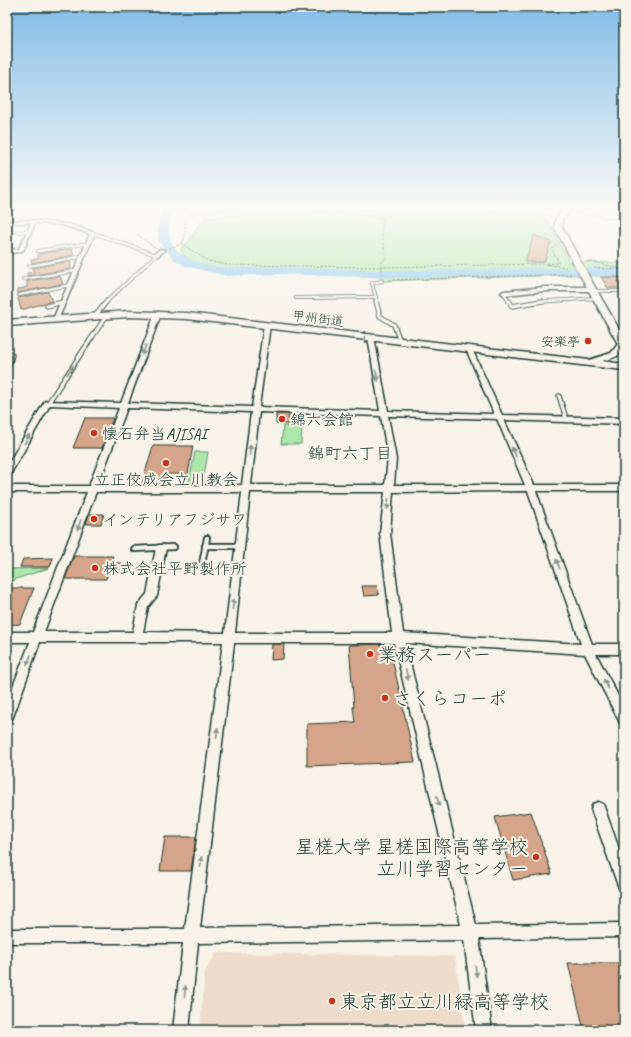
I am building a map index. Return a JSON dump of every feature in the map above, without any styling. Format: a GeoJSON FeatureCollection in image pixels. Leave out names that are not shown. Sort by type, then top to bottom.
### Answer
{"type":"FeatureCollection","features":[{"type":"Feature","properties":{"kind":"main road"},"geometry":{"type":"LineString","coordinates":[[573,255],[580,274],[594,293],[624,345],[608,357],[584,362]]}},
{"type":"Feature","properties":{"kind":"main road","name":"甲州街道"},"geometry":{"type":"LineString","coordinates":[[7,323],[107,315],[158,314],[267,325],[624,367]]}},
{"type":"Feature","properties":{"kind":"street"},"geometry":{"type":"LineString","coordinates":[[56,319],[76,271],[84,256]]}},
{"type":"Feature","properties":{"kind":"street"},"geometry":{"type":"LineString","coordinates":[[504,293],[545,289],[594,293]]}},
{"type":"Feature","properties":{"kind":"street"},"geometry":{"type":"LineString","coordinates":[[7,717],[158,314]]}},
{"type":"Feature","properties":{"kind":"street"},"geometry":{"type":"LineString","coordinates":[[181,1030],[191,936],[229,638],[254,408],[267,325]]}},
{"type":"Feature","properties":{"kind":"street"},"geometry":{"type":"LineString","coordinates":[[367,337],[385,414],[392,459],[385,533],[398,638],[470,932],[484,1030]]}},
{"type":"Feature","properties":{"kind":"street"},"geometry":{"type":"LineString","coordinates":[[468,349],[497,416],[531,488],[588,649],[624,719]]}},
{"type":"Feature","properties":{"kind":"street"},"geometry":{"type":"LineString","coordinates":[[7,473],[48,403],[254,408],[385,414],[566,418],[624,421]]}},
{"type":"Feature","properties":{"kind":"street"},"geometry":{"type":"LineString","coordinates":[[7,489],[624,488]]}},
{"type":"Feature","properties":{"kind":"street"},"geometry":{"type":"LineString","coordinates":[[138,638],[143,605],[152,596],[160,548]]}},
{"type":"Feature","properties":{"kind":"street"},"geometry":{"type":"LineString","coordinates":[[7,637],[398,638],[588,649],[624,649]]}},
{"type":"Feature","properties":{"kind":"street"},"geometry":{"type":"LineString","coordinates":[[598,809],[624,883]]}},
{"type":"Feature","properties":{"kind":"street"},"geometry":{"type":"LineString","coordinates":[[7,936],[191,936],[624,930]]}},
{"type":"Feature","properties":{"kind":"lane"},"geometry":{"type":"LineString","coordinates":[[95,316],[108,299],[156,255]]}},
{"type":"Feature","properties":{"kind":"lane"},"geometry":{"type":"LineString","coordinates":[[29,266],[84,256]]}},
{"type":"Feature","properties":{"kind":"lane"},"geometry":{"type":"LineString","coordinates":[[23,280],[76,271]]}},
{"type":"Feature","properties":{"kind":"lane"},"geometry":{"type":"LineString","coordinates":[[382,281],[372,283],[380,316],[394,325],[400,341]]}},
{"type":"Feature","properties":{"kind":"lane"},"geometry":{"type":"LineString","coordinates":[[19,296],[70,285]]}},
{"type":"Feature","properties":{"kind":"lane"},"geometry":{"type":"LineString","coordinates":[[504,293],[512,306],[594,293],[624,292]]}},
{"type":"Feature","properties":{"kind":"lane"},"geometry":{"type":"LineString","coordinates":[[296,298],[375,296]]}},
{"type":"Feature","properties":{"kind":"lane"},"geometry":{"type":"LineString","coordinates":[[47,306],[63,302]]}},
{"type":"Feature","properties":{"kind":"lane"},"geometry":{"type":"LineString","coordinates":[[48,403],[107,315]]}},
{"type":"Feature","properties":{"kind":"lane"},"geometry":{"type":"LineString","coordinates":[[7,371],[12,355]]}},
{"type":"Feature","properties":{"kind":"lane"},"geometry":{"type":"LineString","coordinates":[[559,396],[566,418]]}},
{"type":"Feature","properties":{"kind":"lane"},"geometry":{"type":"LineString","coordinates":[[202,564],[207,538]]}},
{"type":"Feature","properties":{"kind":"lane"},"geometry":{"type":"LineString","coordinates":[[205,546],[239,546]]}},
{"type":"Feature","properties":{"kind":"lane"},"geometry":{"type":"LineString","coordinates":[[134,549],[174,547]]}},
{"type":"Feature","properties":{"kind":"path"},"geometry":{"type":"LineString","coordinates":[[199,255],[208,261],[227,265],[381,268],[559,263],[555,255]]}},
{"type":"Feature","properties":{"kind":"path"},"geometry":{"type":"LineString","coordinates":[[381,268],[382,262],[386,258],[386,255]]}},
{"type":"Feature","properties":{"kind":"path"},"geometry":{"type":"LineString","coordinates":[[577,262],[624,269]]}},
{"type":"Feature","properties":{"kind":"path"},"geometry":{"type":"LineString","coordinates":[[544,264],[566,267]]}},
{"type":"Feature","properties":{"kind":"path"},"geometry":{"type":"LineString","coordinates":[[594,268],[624,269]]}},
{"type":"Feature","properties":{"kind":"path"},"geometry":{"type":"LineString","coordinates":[[382,281],[580,274]]}},
{"type":"Feature","properties":{"kind":"shaded area","name":"東京都立立川緑高等学校"},"geometry":{"type":"Polygon","coordinates":[[[216,953],[455,956],[465,1030],[200,1030],[205,972],[216,953]]]}},
{"type":"Feature","properties":{"kind":"green space"},"geometry":{"type":"Polygon","coordinates":[[[185,255],[566,255],[569,262],[624,263],[624,277],[572,275],[382,281],[380,278],[366,270],[230,270],[201,265],[194,263],[185,255]]]}},
{"type":"Feature","properties":{"kind":"green space"},"geometry":{"type":"Polygon","coordinates":[[[291,413],[303,413],[301,444],[281,444],[283,426],[290,426],[291,413]]]}},
{"type":"Feature","properties":{"kind":"green space"},"geometry":{"type":"Polygon","coordinates":[[[195,452],[208,452],[203,482],[189,482],[195,452]]]}},
{"type":"Feature","properties":{"kind":"green space"},"geometry":{"type":"Polygon","coordinates":[[[49,568],[7,582],[7,569],[49,568]]]}},
{"type":"Feature","properties":{"kind":"building"},"geometry":{"type":"Polygon","coordinates":[[[38,255],[72,255],[32,263],[31,260],[39,258],[38,255]]]}},
{"type":"Feature","properties":{"kind":"building"},"geometry":{"type":"Polygon","coordinates":[[[527,255],[546,255],[544,262],[525,262],[527,255]]]}},
{"type":"Feature","properties":{"kind":"building"},"geometry":{"type":"Polygon","coordinates":[[[70,261],[71,269],[27,276],[27,273],[34,272],[33,268],[70,261]]]}},
{"type":"Feature","properties":{"kind":"building"},"geometry":{"type":"Polygon","coordinates":[[[60,276],[63,284],[17,293],[17,290],[27,287],[27,281],[60,276]]]}},
{"type":"Feature","properties":{"kind":"building"},"geometry":{"type":"Polygon","coordinates":[[[601,277],[624,278],[624,288],[608,288],[601,277]]]}},
{"type":"Feature","properties":{"kind":"building"},"geometry":{"type":"Polygon","coordinates":[[[48,292],[52,301],[21,310],[18,298],[48,292]]]}},
{"type":"Feature","properties":{"kind":"building","name":"錦六会館"},"geometry":{"type":"Polygon","coordinates":[[[276,414],[289,414],[288,424],[276,424],[276,414]]]}},
{"type":"Feature","properties":{"kind":"building","name":"懐石弁当AJISAI"},"geometry":{"type":"Polygon","coordinates":[[[85,418],[113,418],[102,448],[73,448],[85,418]]]}},
{"type":"Feature","properties":{"kind":"building"},"geometry":{"type":"Polygon","coordinates":[[[153,446],[193,446],[188,474],[168,474],[166,483],[142,483],[153,446]]]}},
{"type":"Feature","properties":{"kind":"building","name":"インテリアフジサワ"},"geometry":{"type":"Polygon","coordinates":[[[89,514],[104,514],[101,524],[86,524],[89,514]]]}},
{"type":"Feature","properties":{"kind":"building","name":"株式会社平野製作所"},"geometry":{"type":"Polygon","coordinates":[[[74,556],[113,556],[111,563],[122,563],[119,573],[108,573],[106,579],[65,579],[74,556]]]}},
{"type":"Feature","properties":{"kind":"building"},"geometry":{"type":"Polygon","coordinates":[[[53,558],[50,567],[20,567],[23,559],[53,558]]]}},
{"type":"Feature","properties":{"kind":"building"},"geometry":{"type":"Polygon","coordinates":[[[362,586],[377,586],[379,595],[364,596],[362,586]]]}},
{"type":"Feature","properties":{"kind":"building"},"geometry":{"type":"Polygon","coordinates":[[[11,588],[34,588],[20,624],[7,625],[7,600],[11,588]]]}},
{"type":"Feature","properties":{"kind":"building"},"geometry":{"type":"Polygon","coordinates":[[[272,644],[284,644],[283,659],[271,660],[272,644]]]}},
{"type":"Feature","properties":{"kind":"building","name":"さくらコーポ"},"geometry":{"type":"Polygon","coordinates":[[[389,644],[415,762],[307,766],[307,724],[355,722],[349,645],[389,644]]]}},
{"type":"Feature","properties":{"kind":"building"},"geometry":{"type":"Polygon","coordinates":[[[531,812],[552,874],[513,880],[495,817],[531,812]]]}},
{"type":"Feature","properties":{"kind":"building"},"geometry":{"type":"Polygon","coordinates":[[[165,837],[196,837],[191,871],[160,871],[165,837]]]}},
{"type":"Feature","properties":{"kind":"building"},"geometry":{"type":"Polygon","coordinates":[[[568,963],[624,963],[624,1030],[584,1030],[568,963]]]}},
{"type":"Feature","properties":{"kind":"waterway"},"geometry":{"type":"LineString","coordinates":[[177,255],[189,263],[227,272],[277,270],[397,274],[567,271],[624,272]]}},
{"type":"Feature","properties":{"kind":"place","name":"安楽亭"},"geometry":{"type":"Point","coordinates":[588,341]}},
{"type":"Feature","properties":{"kind":"place","name":"錦六会館"},"geometry":{"type":"Point","coordinates":[282,419]}},
{"type":"Feature","properties":{"kind":"place","name":"懐石弁当AJISAI"},"geometry":{"type":"Point","coordinates":[94,433]}},
{"type":"Feature","properties":{"kind":"place","name":"立正佼成会立川教会"},"geometry":{"type":"Point","coordinates":[166,463]}},
{"type":"Feature","properties":{"kind":"place","name":"インテリアフジサワ"},"geometry":{"type":"Point","coordinates":[94,519]}},
{"type":"Feature","properties":{"kind":"place","name":"株式会社平野製作所"},"geometry":{"type":"Point","coordinates":[95,568]}},
{"type":"Feature","properties":{"kind":"place","name":"業務スーパー"},"geometry":{"type":"Point","coordinates":[370,654]}},
{"type":"Feature","properties":{"kind":"place","name":"さくらコーポ"},"geometry":{"type":"Point","coordinates":[385,698]}},
{"type":"Feature","properties":{"kind":"place","name":"星槎大学 星槎国際高等学校 立川学習センター"},"geometry":{"type":"Point","coordinates":[536,857]}},
{"type":"Feature","properties":{"kind":"place","name":"東京都立立川緑高等学校"},"geometry":{"type":"Point","coordinates":[332,1001]}},
{"type":"Feature","properties":{"kind":"district","name":"錦町六丁目"},"geometry":{"type":"Point","coordinates":[350,453]}}]}
